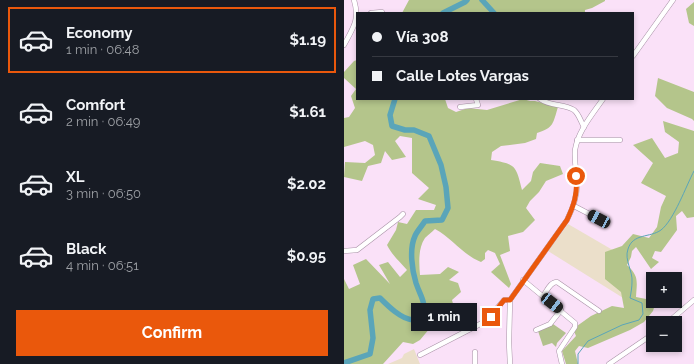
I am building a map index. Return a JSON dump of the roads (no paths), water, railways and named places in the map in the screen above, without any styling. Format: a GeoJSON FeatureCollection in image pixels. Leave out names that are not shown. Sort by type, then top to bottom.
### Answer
{"type":"FeatureCollection","features":[{"type":"Feature","properties":{"kind":"street"},"geometry":{"type":"LineString","coordinates":[[354,0],[357,12]]}},
{"type":"Feature","properties":{"kind":"street"},"geometry":{"type":"LineString","coordinates":[[634,55],[673,0]]}},
{"type":"Feature","properties":{"kind":"street"},"geometry":{"type":"LineString","coordinates":[[344,45],[354,28],[356,19]]}},
{"type":"Feature","properties":{"kind":"street"},"geometry":{"type":"LineString","coordinates":[[460,106],[478,105],[476,100]]}},
{"type":"Feature","properties":{"kind":"street"},"geometry":{"type":"LineString","coordinates":[[542,100],[550,105],[563,106],[574,111],[584,127]]}},
{"type":"Feature","properties":{"kind":"street"},"geometry":{"type":"LineString","coordinates":[[510,364],[510,300],[567,220],[574,206],[577,193],[575,155],[578,140],[584,127],[602,100]]}},
{"type":"Feature","properties":{"kind":"street"},"geometry":{"type":"LineString","coordinates":[[578,140],[620,140]]}},
{"type":"Feature","properties":{"kind":"street"},"geometry":{"type":"LineString","coordinates":[[574,206],[599,219]]}},
{"type":"Feature","properties":{"kind":"street"},"geometry":{"type":"LineString","coordinates":[[344,251],[357,250],[403,214]]}},
{"type":"Feature","properties":{"kind":"street"},"geometry":{"type":"LineString","coordinates":[[524,280],[575,323],[575,327],[559,351],[562,364]]}},
{"type":"Feature","properties":{"kind":"street"},"geometry":{"type":"LineString","coordinates":[[543,296],[552,284],[557,282],[599,312]]}},
{"type":"Feature","properties":{"kind":"street"},"geometry":{"type":"LineString","coordinates":[[420,354],[486,321],[504,300],[510,300]]}},
{"type":"Feature","properties":{"kind":"street"},"geometry":{"type":"LineString","coordinates":[[675,316],[694,300]]}},
{"type":"Feature","properties":{"kind":"street"},"geometry":{"type":"LineString","coordinates":[[536,330],[550,324],[561,310]]}},
{"type":"Feature","properties":{"kind":"street"},"geometry":{"type":"LineString","coordinates":[[609,364],[646,339]]}},
{"type":"Feature","properties":{"kind":"street"},"geometry":{"type":"LineString","coordinates":[[475,352],[475,364]]}},
{"type":"Feature","properties":{"kind":"waterway"},"geometry":{"type":"LineString","coordinates":[[445,12],[467,0]]}},
{"type":"Feature","properties":{"kind":"waterway"},"geometry":{"type":"LineString","coordinates":[[482,0],[493,12]]}},
{"type":"Feature","properties":{"kind":"waterway"},"geometry":{"type":"LineString","coordinates":[[344,363],[370,354],[373,338],[370,310],[373,299],[380,298],[395,312],[408,319],[415,320],[423,318],[423,303],[412,266],[413,241],[425,221],[442,220],[448,208],[446,187],[441,165],[429,136],[414,130],[405,130],[392,126],[390,115],[395,100]]}},
{"type":"Feature","properties":{"kind":"waterway"},"geometry":{"type":"LineString","coordinates":[[578,364],[578,354],[588,341],[622,325],[639,320],[643,314],[642,303],[630,298],[632,278],[627,257],[628,249],[634,240],[657,232],[666,225],[671,219],[694,171]]}}]}
